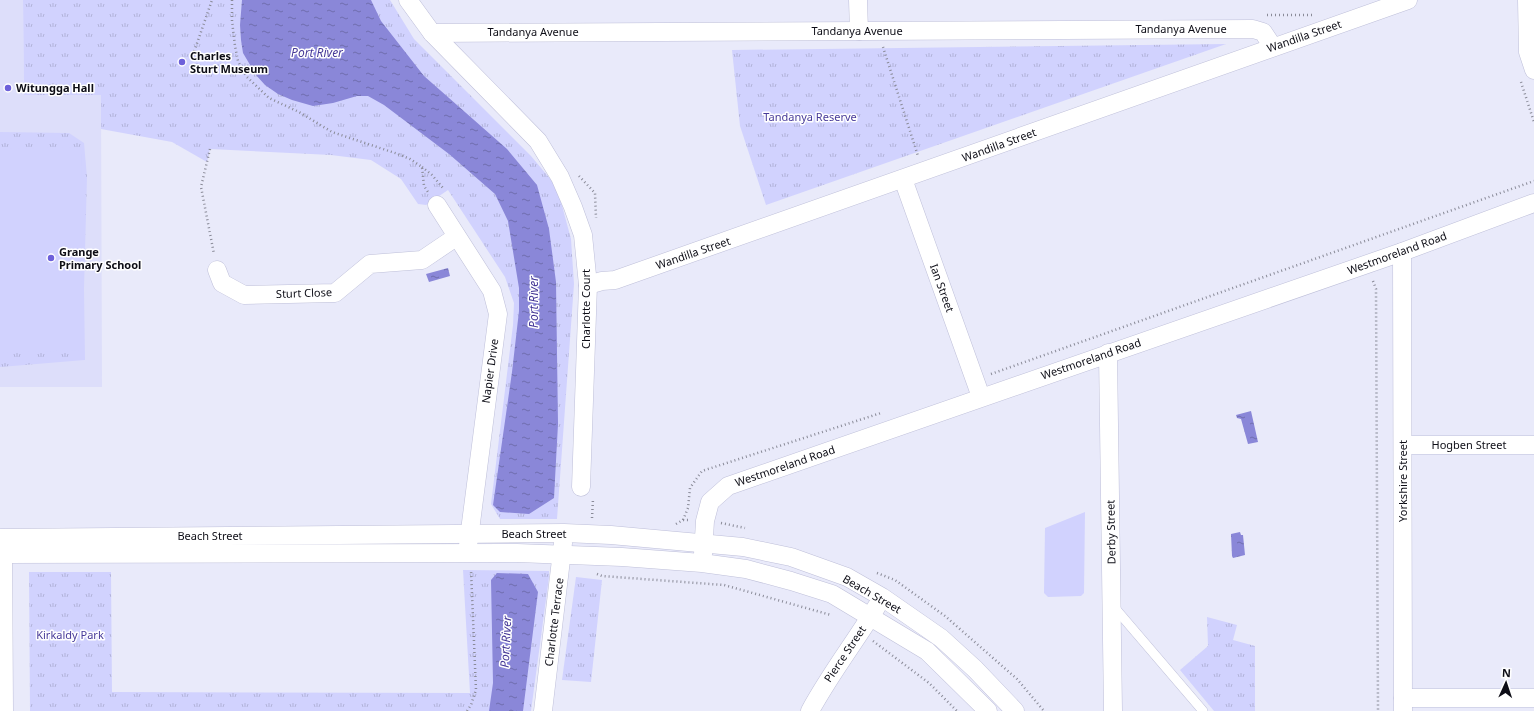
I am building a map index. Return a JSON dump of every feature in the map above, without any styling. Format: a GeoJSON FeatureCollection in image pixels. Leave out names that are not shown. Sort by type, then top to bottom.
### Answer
{"type":"FeatureCollection","features":[{"type":"Feature","properties":{"kind":"street","name":"Charlotte Court"},"geometry":{"type":"LineString","coordinates":[[408,0],[432,33],[538,141],[560,177],[583,235],[588,285],[587,489]]}},
{"type":"Feature","properties":{"kind":"street"},"geometry":{"type":"LineString","coordinates":[[858,0],[859,31]]}},
{"type":"Feature","properties":{"kind":"street","name":"Wandilla Street"},"geometry":{"type":"LineString","coordinates":[[588,285],[602,281],[616,280],[1408,0]]}},
{"type":"Feature","properties":{"kind":"street"},"geometry":{"type":"LineString","coordinates":[[1527,0],[1528,52],[1534,70]]}},
{"type":"Feature","properties":{"kind":"street","name":"Tandanya Avenue"},"geometry":{"type":"LineString","coordinates":[[432,33],[1253,29],[1263,32],[1273,47]]}},
{"type":"Feature","properties":{"kind":"street","name":"Ian Street"},"geometry":{"type":"LineString","coordinates":[[903,179],[981,397]]}},
{"type":"Feature","properties":{"kind":"street","name":"Westmoreland Road"},"geometry":{"type":"LineString","coordinates":[[702,563],[705,521],[710,502],[728,486],[1402,252],[1534,203]]}},
{"type":"Feature","properties":{"kind":"street","name":"Napier Drive"},"geometry":{"type":"LineString","coordinates":[[437,206],[492,291],[498,314],[469,534],[469,561]]}},
{"type":"Feature","properties":{"kind":"street","name":"Sturt Close"},"geometry":{"type":"LineString","coordinates":[[217,270],[222,283],[244,294],[335,293],[370,264],[422,260],[456,237]]}},
{"type":"Feature","properties":{"kind":"street","name":"Yorkshire Street"},"geometry":{"type":"LineString","coordinates":[[1402,252],[1403,704]]}},
{"type":"Feature","properties":{"kind":"street","name":"Derby Street"},"geometry":{"type":"LineString","coordinates":[[1108,353],[1113,711]]}},
{"type":"Feature","properties":{"kind":"street","name":"Hogben Street"},"geometry":{"type":"LineString","coordinates":[[1403,445],[1534,445]]}},
{"type":"Feature","properties":{"kind":"street","name":"Beach Street"},"geometry":{"type":"LineString","coordinates":[[1,546],[564,533],[704,542],[744,547],[791,557],[846,578],[882,597],[941,638],[975,669],[1014,711]]}},
{"type":"Feature","properties":{"kind":"street","name":"Charlotte Terrace"},"geometry":{"type":"LineString","coordinates":[[543,711],[563,555],[564,533]]}},
{"type":"Feature","properties":{"kind":"street"},"geometry":{"type":"LineString","coordinates":[[1,546],[3,704]]}},
{"type":"Feature","properties":{"kind":"street","name":"Beach Street"},"geometry":{"type":"LineString","coordinates":[[1,546],[469,561],[563,555],[622,557],[702,563],[746,569],[832,594],[870,616],[927,651],[988,711]]}},
{"type":"Feature","properties":{"kind":"street","name":"Pierce Street"},"geometry":{"type":"LineString","coordinates":[[810,711],[824,685],[860,633],[882,597]]}},
{"type":"Feature","properties":{"kind":"street"},"geometry":{"type":"LineString","coordinates":[[1403,704],[1534,698]]}},
{"type":"Feature","properties":{"kind":"lane"},"geometry":{"type":"LineString","coordinates":[[1111,605],[1203,711]]}},
{"type":"Feature","properties":{"kind":"path"},"geometry":{"type":"LineString","coordinates":[[193,55],[212,0]]}},
{"type":"Feature","properties":{"kind":"path"},"geometry":{"type":"LineString","coordinates":[[232,0],[235,46],[238,61],[246,76],[269,98],[299,112],[332,132],[398,154],[410,159],[422,167],[424,186],[437,206]]}},
{"type":"Feature","properties":{"kind":"path"},"geometry":{"type":"LineString","coordinates":[[878,31],[923,172]]}},
{"type":"Feature","properties":{"kind":"path"},"geometry":{"type":"LineString","coordinates":[[210,149],[201,187],[217,270]]}},
{"type":"Feature","properties":{"kind":"path"},"geometry":{"type":"LineString","coordinates":[[574,170],[595,193],[596,225]]}},
{"type":"Feature","properties":{"kind":"path"},"geometry":{"type":"LineString","coordinates":[[986,375],[1534,181]]}},
{"type":"Feature","properties":{"kind":"path"},"geometry":{"type":"LineString","coordinates":[[1377,280],[1372,281],[1376,289],[1378,711]]}},
{"type":"Feature","properties":{"kind":"path"},"geometry":{"type":"LineString","coordinates":[[587,489],[592,523]]}},
{"type":"Feature","properties":{"kind":"path"},"geometry":{"type":"LineString","coordinates":[[467,711],[476,690],[469,561]]}},
{"type":"Feature","properties":{"kind":"path"},"geometry":{"type":"LineString","coordinates":[[595,574],[602,576],[724,585],[837,616]]}},
{"type":"Feature","properties":{"kind":"path"},"geometry":{"type":"LineString","coordinates":[[870,639],[929,683],[957,711]]}},
{"type":"Feature","properties":{"kind":"shaded area","name":"Grange Primary School"},"geometry":{"type":"Polygon","coordinates":[[[0,0],[23,0],[24,95],[101,95],[102,387],[0,387],[0,0]]]}},
{"type":"Feature","properties":{"kind":"green space"},"geometry":{"type":"Polygon","coordinates":[[[23,0],[390,0],[414,39],[531,156],[557,187],[571,239],[574,284],[557,519],[500,519],[491,504],[513,325],[514,303],[505,277],[448,190],[426,205],[418,204],[401,179],[371,160],[331,155],[210,149],[207,162],[172,142],[101,129],[101,95],[24,95],[23,0]]]}},
{"type":"Feature","properties":{"kind":"green space","name":"Tandanya Reserve"},"geometry":{"type":"Polygon","coordinates":[[[1226,44],[766,205],[740,126],[732,50],[1226,44]]]}},
{"type":"Feature","properties":{"kind":"green space","name":"Grange Primary School"},"geometry":{"type":"Polygon","coordinates":[[[0,132],[69,133],[84,143],[87,177],[84,289],[85,360],[0,367],[0,132]]]}},
{"type":"Feature","properties":{"kind":"green space"},"geometry":{"type":"Polygon","coordinates":[[[81,147],[82,350],[0,353],[0,149],[81,147]]]}},
{"type":"Feature","properties":{"kind":"green space"},"geometry":{"type":"Polygon","coordinates":[[[1085,512],[1084,593],[1081,596],[1048,597],[1044,593],[1045,528],[1085,512]]]}},
{"type":"Feature","properties":{"kind":"green space","name":"Kirkaldy Park"},"geometry":{"type":"Polygon","coordinates":[[[463,570],[549,571],[531,711],[30,711],[29,572],[111,572],[112,692],[470,693],[463,570]]]}},
{"type":"Feature","properties":{"kind":"green space"},"geometry":{"type":"Polygon","coordinates":[[[576,577],[602,580],[591,682],[562,680],[576,577]]]}},
{"type":"Feature","properties":{"kind":"green space"},"geometry":{"type":"Polygon","coordinates":[[[1207,617],[1237,625],[1233,640],[1255,646],[1255,711],[1214,711],[1180,670],[1208,646],[1207,617]]]}},
{"type":"Feature","properties":{"kind":"water","name":"Port River"},"geometry":{"type":"Polygon","coordinates":[[[242,0],[371,0],[381,21],[424,76],[507,149],[537,185],[549,229],[556,282],[558,424],[554,498],[529,514],[500,512],[493,505],[519,311],[519,288],[508,221],[495,194],[449,154],[384,105],[368,96],[357,96],[333,103],[313,106],[278,94],[265,85],[256,75],[243,53],[240,25],[242,0]]]}},
{"type":"Feature","properties":{"kind":"water"},"geometry":{"type":"Polygon","coordinates":[[[448,268],[450,276],[429,282],[426,274],[448,268]]]}},
{"type":"Feature","properties":{"kind":"water"},"geometry":{"type":"Polygon","coordinates":[[[1251,411],[1258,442],[1248,444],[1241,419],[1237,418],[1236,415],[1251,411]]]}},
{"type":"Feature","properties":{"kind":"water"},"geometry":{"type":"Polygon","coordinates":[[[1240,532],[1241,535],[1243,535],[1245,555],[1233,558],[1231,534],[1240,532]]]}},
{"type":"Feature","properties":{"kind":"water","name":"Port River"},"geometry":{"type":"Polygon","coordinates":[[[497,573],[528,574],[538,592],[523,711],[489,711],[493,683],[491,580],[497,573]]]}},
{"type":"Feature","properties":{"kind":"place","name":"Charles Sturt Museum"},"geometry":{"type":"Point","coordinates":[182,62]}},
{"type":"Feature","properties":{"kind":"place","name":"Witungga Hall"},"geometry":{"type":"Point","coordinates":[8,88]}},
{"type":"Feature","properties":{"kind":"place","name":"Grange Primary School"},"geometry":{"type":"Point","coordinates":[51,258]}}]}
